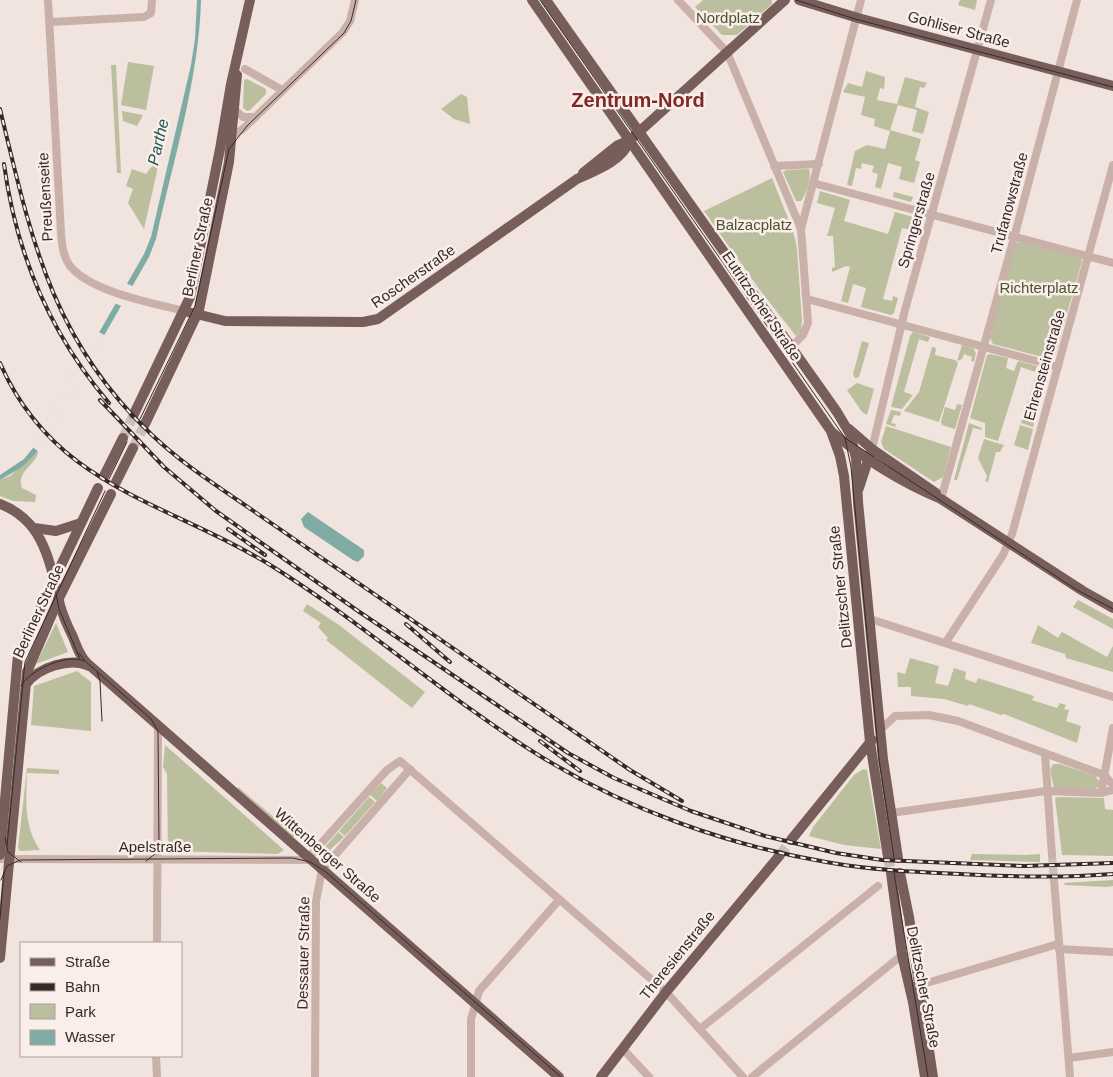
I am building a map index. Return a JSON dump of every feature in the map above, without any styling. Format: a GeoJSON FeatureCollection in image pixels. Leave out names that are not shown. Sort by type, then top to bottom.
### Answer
{"type":"FeatureCollection","features":[{"type":"Feature","properties":{"kind":"main road","name":"Berliner Straße"},"geometry":{"type":"LineString","coordinates":[[145,424],[197,315],[228,171],[250,0]]}},
{"type":"Feature","properties":{"kind":"main road","name":"Eutritzscher Straße"},"geometry":{"type":"LineString","coordinates":[[532,0],[831,431]]}},
{"type":"Feature","properties":{"kind":"main road","name":"Eutritzscher Straße"},"geometry":{"type":"LineString","coordinates":[[546,0],[845,424]]}},
{"type":"Feature","properties":{"kind":"main road","name":"Roscherstraße"},"geometry":{"type":"LineString","coordinates":[[184,311],[226,321],[372,322],[383,317],[577,180],[602,167],[623,152],[630,140],[638,132],[784,0]]}},
{"type":"Feature","properties":{"kind":"main road","name":"Gohliser Straße"},"geometry":{"type":"LineString","coordinates":[[799,0],[858,18],[1113,86]]}},
{"type":"Feature","properties":{"kind":"main road","name":"Berliner Straße"},"geometry":{"type":"LineString","coordinates":[[134,414],[184,311],[193,283],[231,84],[241,66]]}},
{"type":"Feature","properties":{"kind":"main road"},"geometry":{"type":"LineString","coordinates":[[845,424],[870,454],[918,488],[941,499],[1008,543],[1112,606]]}},
{"type":"Feature","properties":{"kind":"main road","name":"Delitzscher Straße"},"geometry":{"type":"LineString","coordinates":[[831,431],[840,456],[844,476],[870,742],[874,770],[893,858],[891,813],[880,730],[855,450],[845,424]]}},
{"type":"Feature","properties":{"kind":"main road"},"geometry":{"type":"LineString","coordinates":[[831,431],[855,450],[870,454]]}},
{"type":"Feature","properties":{"kind":"main road"},"geometry":{"type":"LineString","coordinates":[[104,476],[123,438]]}},
{"type":"Feature","properties":{"kind":"main road"},"geometry":{"type":"LineString","coordinates":[[116,482],[133,448]]}},
{"type":"Feature","properties":{"kind":"main road"},"geometry":{"type":"LineString","coordinates":[[858,492],[870,454]]}},
{"type":"Feature","properties":{"kind":"main road","name":"Berliner Straße"},"geometry":{"type":"LineString","coordinates":[[0,958],[3,858],[17,658],[98,488]]}},
{"type":"Feature","properties":{"kind":"main road","name":"Berliner Straße"},"geometry":{"type":"LineString","coordinates":[[3,858],[31,659],[58,594],[111,494]]}},
{"type":"Feature","properties":{"kind":"main road"},"geometry":{"type":"LineString","coordinates":[[0,504],[22,516],[34,528],[56,531],[81,523]]}},
{"type":"Feature","properties":{"kind":"main road","name":"Wittenberger Straße"},"geometry":{"type":"LineString","coordinates":[[34,528],[45,546],[58,594],[80,653],[90,666],[559,1077]]}},
{"type":"Feature","properties":{"kind":"main road"},"geometry":{"type":"LineString","coordinates":[[26,684],[37,674],[67,662],[77,661],[90,666]]}},
{"type":"Feature","properties":{"kind":"main road"},"geometry":{"type":"LineString","coordinates":[[791,840],[880,730]]}},
{"type":"Feature","properties":{"kind":"main road"},"geometry":{"type":"LineString","coordinates":[[854,763],[874,770]]}},
{"type":"Feature","properties":{"kind":"main road","name":"Theresienstraße"},"geometry":{"type":"LineString","coordinates":[[601,1077],[666,992],[780,854]]}},
{"type":"Feature","properties":{"kind":"main road","name":"Delitzscher Straße"},"geometry":{"type":"LineString","coordinates":[[925,1077],[915,1010],[902,955],[895,873],[910,917],[933,1077]]}},
{"type":"Feature","properties":{"kind":"street","name":"Preußenseite"},"geometry":{"type":"LineString","coordinates":[[48,0],[62,250],[71,267],[80,276],[130,298],[184,311]]}},
{"type":"Feature","properties":{"kind":"street"},"geometry":{"type":"LineString","coordinates":[[50,22],[144,17],[151,13],[152,0]]}},
{"type":"Feature","properties":{"kind":"street"},"geometry":{"type":"LineString","coordinates":[[220,149],[233,133],[239,132],[343,32],[350,21],[354,0]]}},
{"type":"Feature","properties":{"kind":"street"},"geometry":{"type":"LineString","coordinates":[[678,0],[727,52],[801,229],[808,323],[803,336],[791,347]]}},
{"type":"Feature","properties":{"kind":"street"},"geometry":{"type":"LineString","coordinates":[[801,229],[858,18],[861,0]]}},
{"type":"Feature","properties":{"kind":"street","name":"Springerstraße"},"geometry":{"type":"LineString","coordinates":[[870,454],[902,323],[991,0]]}},
{"type":"Feature","properties":{"kind":"street","name":"Trufanowstraße"},"geometry":{"type":"LineString","coordinates":[[941,499],[1014,238],[1077,0]]}},
{"type":"Feature","properties":{"kind":"street"},"geometry":{"type":"LineString","coordinates":[[241,66],[282,90]]}},
{"type":"Feature","properties":{"kind":"street"},"geometry":{"type":"LineString","coordinates":[[235,110],[244,117],[255,117]]}},
{"type":"Feature","properties":{"kind":"street"},"geometry":{"type":"LineString","coordinates":[[225,123],[233,133]]}},
{"type":"Feature","properties":{"kind":"street"},"geometry":{"type":"LineString","coordinates":[[774,166],[819,164]]}},
{"type":"Feature","properties":{"kind":"street","name":"Ehrensteinstraße"},"geometry":{"type":"LineString","coordinates":[[946,642],[1003,555],[1008,543],[1113,165]]}},
{"type":"Feature","properties":{"kind":"street"},"geometry":{"type":"LineString","coordinates":[[813,183],[1113,263]]}},
{"type":"Feature","properties":{"kind":"street"},"geometry":{"type":"LineString","coordinates":[[793,210],[807,205]]}},
{"type":"Feature","properties":{"kind":"street"},"geometry":{"type":"LineString","coordinates":[[807,299],[902,323],[1058,367]]}},
{"type":"Feature","properties":{"kind":"street"},"geometry":{"type":"LineString","coordinates":[[870,619],[1113,697]]}},
{"type":"Feature","properties":{"kind":"street"},"geometry":{"type":"LineString","coordinates":[[879,714],[895,716],[920,714],[958,721],[1104,775],[1113,785]]}},
{"type":"Feature","properties":{"kind":"street"},"geometry":{"type":"LineString","coordinates":[[880,730],[895,716]]}},
{"type":"Feature","properties":{"kind":"street"},"geometry":{"type":"LineString","coordinates":[[157,942],[158,727]]}},
{"type":"Feature","properties":{"kind":"street"},"geometry":{"type":"LineString","coordinates":[[1100,793],[1113,728]]}},
{"type":"Feature","properties":{"kind":"street"},"geometry":{"type":"LineString","coordinates":[[1045,754],[1046,791],[1052,855]]}},
{"type":"Feature","properties":{"kind":"street"},"geometry":{"type":"LineString","coordinates":[[309,859],[387,770],[400,761],[666,992],[743,1077]]}},
{"type":"Feature","properties":{"kind":"street"},"geometry":{"type":"LineString","coordinates":[[322,870],[410,769]]}},
{"type":"Feature","properties":{"kind":"street"},"geometry":{"type":"LineString","coordinates":[[891,813],[1046,791],[1100,793],[1113,790]]}},
{"type":"Feature","properties":{"kind":"street","name":"Apelstraße"},"geometry":{"type":"LineString","coordinates":[[3,858],[309,859]]}},
{"type":"Feature","properties":{"kind":"street","name":"Dessauer Straße"},"geometry":{"type":"LineString","coordinates":[[315,1077],[316,902],[322,870]]}},
{"type":"Feature","properties":{"kind":"street"},"geometry":{"type":"LineString","coordinates":[[1054,880],[1070,1077]]}},
{"type":"Feature","properties":{"kind":"street"},"geometry":{"type":"LineString","coordinates":[[700,1029],[878,886]]}},
{"type":"Feature","properties":{"kind":"street"},"geometry":{"type":"LineString","coordinates":[[471,1077],[471,1019],[479,991],[559,900]]}},
{"type":"Feature","properties":{"kind":"street"},"geometry":{"type":"LineString","coordinates":[[920,985],[1059,946],[1113,952]]}},
{"type":"Feature","properties":{"kind":"street"},"geometry":{"type":"LineString","coordinates":[[752,1077],[902,955]]}},
{"type":"Feature","properties":{"kind":"street"},"geometry":{"type":"LineString","coordinates":[[623,1049],[649,1077]]}},
{"type":"Feature","properties":{"kind":"street"},"geometry":{"type":"LineString","coordinates":[[1069,1058],[1113,1052]]}},
{"type":"Feature","properties":{"kind":"street"},"geometry":{"type":"LineString","coordinates":[[156,1057],[157,1077]]}},
{"type":"Feature","properties":{"kind":"green space","name":"Nordplatz"},"geometry":{"type":"Polygon","coordinates":[[[703,0],[772,0],[772,4],[737,35],[722,35],[695,7],[703,0]]]}},
{"type":"Feature","properties":{"kind":"green space"},"geometry":{"type":"Polygon","coordinates":[[[960,0],[977,0],[975,10],[958,5],[960,0]]]}},
{"type":"Feature","properties":{"kind":"green space"},"geometry":{"type":"Polygon","coordinates":[[[128,62],[154,66],[146,110],[121,105],[128,62]]]}},
{"type":"Feature","properties":{"kind":"green space"},"geometry":{"type":"Polygon","coordinates":[[[111,65],[116,65],[121,173],[117,173],[111,65]]]}},
{"type":"Feature","properties":{"kind":"green space"},"geometry":{"type":"Polygon","coordinates":[[[866,71],[885,77],[884,89],[880,88],[877,100],[897,104],[905,77],[927,83],[924,88],[920,87],[915,107],[929,112],[923,134],[912,131],[917,110],[898,105],[890,130],[921,139],[915,160],[920,162],[914,183],[899,179],[902,167],[888,163],[881,189],[875,187],[878,174],[872,172],[874,166],[862,163],[861,169],[856,168],[852,186],[847,185],[855,151],[867,145],[885,149],[890,131],[874,126],[875,119],[861,115],[865,97],[843,92],[848,83],[862,87],[866,71]]]}},
{"type":"Feature","properties":{"kind":"green space"},"geometry":{"type":"Polygon","coordinates":[[[247,79],[266,89],[266,94],[247,111],[243,108],[244,80],[247,79]]]}},
{"type":"Feature","properties":{"kind":"green space"},"geometry":{"type":"Polygon","coordinates":[[[461,94],[467,97],[470,124],[454,119],[441,109],[461,94]]]}},
{"type":"Feature","properties":{"kind":"green space"},"geometry":{"type":"Polygon","coordinates":[[[122,111],[143,115],[137,126],[123,121],[122,111]]]}},
{"type":"Feature","properties":{"kind":"green space"},"geometry":{"type":"Polygon","coordinates":[[[157,160],[157,171],[144,229],[128,203],[133,189],[126,186],[132,169],[146,174],[157,160]]]}},
{"type":"Feature","properties":{"kind":"green space"},"geometry":{"type":"Polygon","coordinates":[[[809,169],[810,177],[807,190],[801,201],[796,201],[783,172],[787,170],[809,169]]]}},
{"type":"Feature","properties":{"kind":"green space","name":"Balzacplatz"},"geometry":{"type":"Polygon","coordinates":[[[772,178],[793,231],[797,248],[802,321],[801,331],[796,336],[759,289],[704,211],[772,178]]]}},
{"type":"Feature","properties":{"kind":"green space"},"geometry":{"type":"Polygon","coordinates":[[[820,191],[850,200],[844,221],[888,234],[895,212],[917,218],[914,237],[909,236],[911,230],[902,228],[883,299],[892,301],[893,296],[898,298],[894,313],[891,315],[861,307],[866,288],[853,284],[848,303],[841,301],[850,267],[846,266],[832,272],[832,268],[835,267],[833,236],[827,236],[835,208],[817,203],[820,191]]]}},
{"type":"Feature","properties":{"kind":"green space"},"geometry":{"type":"Polygon","coordinates":[[[894,192],[913,197],[911,202],[893,197],[894,192]]]}},
{"type":"Feature","properties":{"kind":"green space","name":"Richterplatz"},"geometry":{"type":"Polygon","coordinates":[[[1019,242],[1081,258],[1082,261],[1055,356],[1050,359],[993,344],[990,338],[1014,245],[1019,242]]]}},
{"type":"Feature","properties":{"kind":"green space"},"geometry":{"type":"Polygon","coordinates":[[[913,332],[930,337],[928,342],[919,339],[904,392],[913,395],[902,409],[891,407],[910,336],[913,332]]]}},
{"type":"Feature","properties":{"kind":"green space"},"geometry":{"type":"Polygon","coordinates":[[[862,341],[869,343],[859,377],[855,378],[853,374],[862,341]]]}},
{"type":"Feature","properties":{"kind":"green space"},"geometry":{"type":"Polygon","coordinates":[[[962,345],[973,348],[976,353],[974,362],[971,361],[972,357],[964,354],[962,359],[957,361],[962,345]]]}},
{"type":"Feature","properties":{"kind":"green space"},"geometry":{"type":"Polygon","coordinates":[[[932,347],[936,348],[935,355],[955,360],[958,363],[939,422],[904,411],[919,392],[932,347]]]}},
{"type":"Feature","properties":{"kind":"green space"},"geometry":{"type":"Polygon","coordinates":[[[987,355],[1008,358],[1006,368],[1014,371],[1018,361],[1037,366],[1035,372],[1021,367],[998,441],[985,437],[985,423],[970,418],[987,355]]]}},
{"type":"Feature","properties":{"kind":"green space"},"geometry":{"type":"Polygon","coordinates":[[[1043,368],[1047,372],[1041,399],[1030,395],[1037,372],[1041,373],[1043,368]]]}},
{"type":"Feature","properties":{"kind":"green space"},"geometry":{"type":"Polygon","coordinates":[[[857,383],[874,389],[867,415],[862,412],[847,390],[857,383]]]}},
{"type":"Feature","properties":{"kind":"green space"},"geometry":{"type":"Polygon","coordinates":[[[1029,398],[1040,401],[1033,427],[1021,423],[1029,398]]]}},
{"type":"Feature","properties":{"kind":"green space"},"geometry":{"type":"Polygon","coordinates":[[[957,404],[962,405],[955,429],[942,425],[945,407],[955,410],[957,404]]]}},
{"type":"Feature","properties":{"kind":"green space"},"geometry":{"type":"Polygon","coordinates":[[[891,410],[901,412],[900,416],[894,415],[891,423],[896,424],[895,427],[886,424],[891,410]]]}},
{"type":"Feature","properties":{"kind":"green space"},"geometry":{"type":"Polygon","coordinates":[[[969,423],[982,428],[982,430],[973,428],[957,480],[954,480],[969,423]]]}},
{"type":"Feature","properties":{"kind":"green space"},"geometry":{"type":"Polygon","coordinates":[[[1020,425],[1033,429],[1028,450],[1014,445],[1020,425]]]}},
{"type":"Feature","properties":{"kind":"green space"},"geometry":{"type":"Polygon","coordinates":[[[886,426],[951,447],[943,477],[934,482],[884,449],[881,442],[886,426]]]}},
{"type":"Feature","properties":{"kind":"green space"},"geometry":{"type":"Polygon","coordinates":[[[984,439],[1004,445],[1000,452],[996,452],[988,482],[985,481],[987,476],[978,458],[984,439]]]}},
{"type":"Feature","properties":{"kind":"green space"},"geometry":{"type":"Polygon","coordinates":[[[38,451],[35,460],[24,472],[21,482],[22,488],[36,495],[35,502],[13,501],[0,496],[0,480],[10,476],[38,451]]]}},
{"type":"Feature","properties":{"kind":"green space"},"geometry":{"type":"Polygon","coordinates":[[[1078,600],[1113,619],[1113,629],[1073,607],[1078,600]]]}},
{"type":"Feature","properties":{"kind":"green space"},"geometry":{"type":"Polygon","coordinates":[[[307,604],[339,625],[425,692],[412,708],[326,640],[328,638],[318,627],[321,623],[303,611],[307,604]]]}},
{"type":"Feature","properties":{"kind":"green space"},"geometry":{"type":"Polygon","coordinates":[[[56,623],[68,652],[36,664],[56,623]]]}},
{"type":"Feature","properties":{"kind":"green space"},"geometry":{"type":"Polygon","coordinates":[[[1038,625],[1058,638],[1062,632],[1107,657],[1113,646],[1113,672],[1066,658],[1065,654],[1031,643],[1038,625]]]}},
{"type":"Feature","properties":{"kind":"green space"},"geometry":{"type":"Polygon","coordinates":[[[910,658],[939,666],[935,683],[948,686],[954,668],[966,672],[965,679],[976,683],[978,678],[1034,696],[1032,700],[1057,708],[1060,703],[1066,705],[1064,709],[1069,710],[1066,721],[1081,726],[1077,743],[1004,714],[1001,715],[969,704],[968,706],[944,699],[911,696],[911,687],[898,687],[897,672],[905,674],[910,658]]]}},
{"type":"Feature","properties":{"kind":"green space"},"geometry":{"type":"Polygon","coordinates":[[[77,671],[91,682],[91,731],[31,725],[34,686],[77,671]]]}},
{"type":"Feature","properties":{"kind":"green space"},"geometry":{"type":"Polygon","coordinates":[[[165,745],[284,850],[278,854],[168,851],[167,774],[163,767],[165,745]]]}},
{"type":"Feature","properties":{"kind":"green space"},"geometry":{"type":"Polygon","coordinates":[[[1053,764],[1060,764],[1095,776],[1099,781],[1099,786],[1095,789],[1054,788],[1050,770],[1053,764]]]}},
{"type":"Feature","properties":{"kind":"green space"},"geometry":{"type":"Polygon","coordinates":[[[27,768],[59,770],[59,774],[27,773],[27,813],[31,832],[40,850],[20,851],[18,848],[27,768]]]}},
{"type":"Feature","properties":{"kind":"green space"},"geometry":{"type":"Polygon","coordinates":[[[863,769],[867,770],[881,849],[844,845],[809,836],[813,827],[854,775],[863,769]]]}},
{"type":"Feature","properties":{"kind":"green space"},"geometry":{"type":"Polygon","coordinates":[[[381,783],[387,788],[377,801],[370,795],[381,783]]]}},
{"type":"Feature","properties":{"kind":"green space"},"geometry":{"type":"Polygon","coordinates":[[[237,788],[295,835],[293,838],[237,788]]]}},
{"type":"Feature","properties":{"kind":"green space"},"geometry":{"type":"Polygon","coordinates":[[[369,797],[375,802],[345,836],[339,831],[369,797]]]}},
{"type":"Feature","properties":{"kind":"green space"},"geometry":{"type":"Polygon","coordinates":[[[1057,797],[1104,798],[1105,809],[1113,810],[1113,856],[1062,855],[1055,799],[1057,797]]]}},
{"type":"Feature","properties":{"kind":"green space"},"geometry":{"type":"Polygon","coordinates":[[[338,832],[344,837],[328,852],[325,847],[338,832]]]}},
{"type":"Feature","properties":{"kind":"green space"},"geometry":{"type":"Polygon","coordinates":[[[972,854],[1040,854],[1040,862],[970,860],[972,854]]]}},
{"type":"Feature","properties":{"kind":"green space"},"geometry":{"type":"Polygon","coordinates":[[[1113,880],[1113,886],[1107,887],[1065,885],[1064,883],[1113,880]]]}},
{"type":"Feature","properties":{"kind":"water"},"geometry":{"type":"Polygon","coordinates":[[[197,0],[201,0],[196,60],[156,239],[149,257],[38,451],[22,467],[0,480],[0,475],[24,459],[33,448],[144,254],[151,237],[191,65],[195,39],[197,0]]]}},
{"type":"Feature","properties":{"kind":"water"},"geometry":{"type":"Polygon","coordinates":[[[308,512],[364,550],[364,556],[358,562],[353,560],[304,527],[301,519],[308,512]]]}},
{"type":"Feature","properties":{"kind":"pier"},"geometry":{"type":"Polygon","coordinates":[[[125,283],[135,287],[124,307],[114,303],[125,283]]]}},
{"type":"Feature","properties":{"kind":"pier"},"geometry":{"type":"Polygon","coordinates":[[[97,331],[106,336],[39,452],[31,446],[97,331]]]}},
{"type":"Feature","properties":{"kind":"tunnel"},"geometry":{"type":"LineString","coordinates":[[123,438],[134,414]]}},
{"type":"Feature","properties":{"kind":"tunnel"},"geometry":{"type":"LineString","coordinates":[[133,448],[145,424]]}},
{"type":"Feature","properties":{"kind":"tunnel"},"geometry":{"type":"LineString","coordinates":[[780,855],[791,840]]}},
{"type":"Feature","properties":{"kind":"tunnel"},"geometry":{"type":"LineString","coordinates":[[1052,855],[1054,880]]}},
{"type":"Feature","properties":{"kind":"tunnel"},"geometry":{"type":"LineString","coordinates":[[888,857],[891,873]]}},
{"type":"Feature","properties":{"kind":"tram line"},"geometry":{"type":"LineString","coordinates":[[140,419],[195,306],[229,149],[247,126],[344,33],[351,21],[356,0]]}},
{"type":"Feature","properties":{"kind":"tram line"},"geometry":{"type":"LineString","coordinates":[[540,0],[845,438],[851,467],[879,759],[894,858]]}},
{"type":"Feature","properties":{"kind":"tram line"},"geometry":{"type":"LineString","coordinates":[[796,0],[855,19],[1113,87]]}},
{"type":"Feature","properties":{"kind":"tram line"},"geometry":{"type":"LineString","coordinates":[[845,438],[1077,590],[1113,609]]}},
{"type":"Feature","properties":{"kind":"tram line"},"geometry":{"type":"LineString","coordinates":[[109,479],[127,442]]}},
{"type":"Feature","properties":{"kind":"tram line"},"geometry":{"type":"LineString","coordinates":[[7,845],[25,662],[105,491]]}},
{"type":"Feature","properties":{"kind":"tram line"},"geometry":{"type":"LineString","coordinates":[[56,594],[59,609],[80,659]]}},
{"type":"Feature","properties":{"kind":"tram line"},"geometry":{"type":"LineString","coordinates":[[79,653],[84,660],[151,719],[158,731],[159,844],[155,854],[146,861]]}},
{"type":"Feature","properties":{"kind":"tram line"},"geometry":{"type":"LineString","coordinates":[[21,686],[32,674],[49,664],[69,659],[84,661]]}},
{"type":"Feature","properties":{"kind":"tram line"},"geometry":{"type":"LineString","coordinates":[[97,672],[100,681],[102,721]]}},
{"type":"Feature","properties":{"kind":"tram line"},"geometry":{"type":"LineString","coordinates":[[5,837],[8,852],[21,862]]}},
{"type":"Feature","properties":{"kind":"tram line"},"geometry":{"type":"LineString","coordinates":[[1,880],[7,866],[20,860],[293,858],[310,862],[326,872],[561,1077]]}},
{"type":"Feature","properties":{"kind":"tram line"},"geometry":{"type":"LineString","coordinates":[[0,919],[4,872]]}},
{"type":"Feature","properties":{"kind":"tram line"},"geometry":{"type":"LineString","coordinates":[[894,873],[928,1077]]}},
{"type":"Feature","properties":{"kind":"railway"},"geometry":{"type":"LineString","coordinates":[[0,109],[35,243],[67,323],[90,361],[117,398],[151,434],[216,485],[630,770],[682,801]]}},
{"type":"Feature","properties":{"kind":"railway"},"geometry":{"type":"LineString","coordinates":[[4,164],[17,229],[39,291],[53,321],[70,349],[88,377],[109,403]]}},
{"type":"Feature","properties":{"kind":"railway"},"geometry":{"type":"LineString","coordinates":[[0,363],[23,405],[51,439],[83,466],[119,488],[235,545],[275,568],[309,590],[506,734],[540,756],[607,793],[715,835],[789,855],[843,865],[998,876],[1056,877],[1113,874]]}},
{"type":"Feature","properties":{"kind":"railway"},"geometry":{"type":"LineString","coordinates":[[100,400],[164,467],[216,511],[358,611],[568,753],[614,778],[691,811],[765,836],[836,853],[882,860],[1024,866],[1113,863]]}},
{"type":"Feature","properties":{"kind":"railway"},"geometry":{"type":"LineString","coordinates":[[228,529],[265,555]]}},
{"type":"Feature","properties":{"kind":"railway"},"geometry":{"type":"LineString","coordinates":[[406,624],[450,662]]}},
{"type":"Feature","properties":{"kind":"railway"},"geometry":{"type":"LineString","coordinates":[[540,741],[580,771]]}},
{"type":"Feature","properties":{"kind":"district","name":"Zentrum-Nord"},"geometry":{"type":"Point","coordinates":[638,100]}},
{"type":"Feature","properties":{"kind":"water label","name":"Parthe"},"geometry":{"type":"Point","coordinates":[158,142]}}]}
